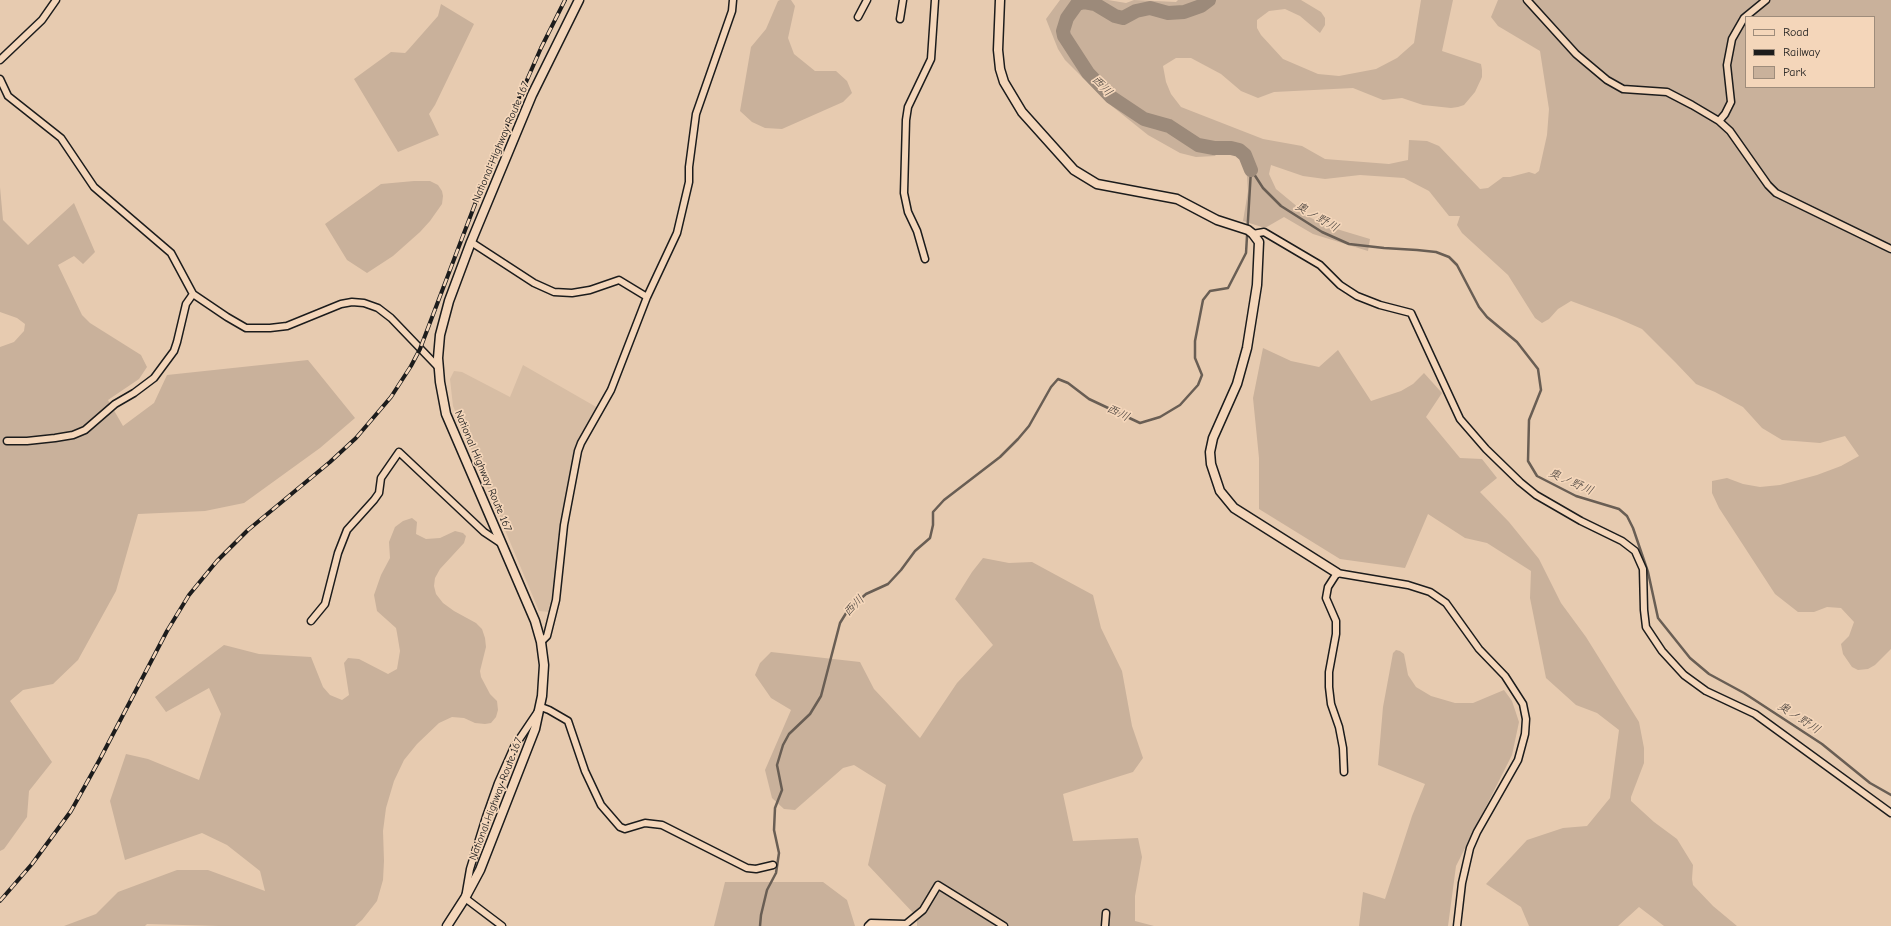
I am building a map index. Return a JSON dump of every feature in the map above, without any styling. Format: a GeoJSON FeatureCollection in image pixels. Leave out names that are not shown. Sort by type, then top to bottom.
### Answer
{"type":"FeatureCollection","features":[{"type":"Feature","properties":{"kind":"street"},"geometry":{"type":"LineString","coordinates":[[0,60],[42,20],[56,0]]}},
{"type":"Feature","properties":{"kind":"street","name":"National Highway Route 167"},"geometry":{"type":"LineString","coordinates":[[447,926],[480,870],[535,729],[541,707],[544,665],[541,642],[534,621],[450,424],[441,393],[438,367],[440,335],[444,319],[472,242],[532,95],[579,0]]}},
{"type":"Feature","properties":{"kind":"street"},"geometry":{"type":"LineString","coordinates":[[541,642],[547,636],[556,600],[564,525],[578,452],[581,443],[611,390],[647,297],[677,233],[689,182],[689,167],[696,114],[732,11],[733,0]]}},
{"type":"Feature","properties":{"kind":"street"},"geometry":{"type":"LineString","coordinates":[[858,17],[867,0]]}},
{"type":"Feature","properties":{"kind":"street"},"geometry":{"type":"LineString","coordinates":[[900,19],[903,0]]}},
{"type":"Feature","properties":{"kind":"street"},"geometry":{"type":"LineString","coordinates":[[925,259],[917,231],[908,212],[904,193],[906,176],[906,120],[908,107],[931,59],[935,0]]}},
{"type":"Feature","properties":{"kind":"street"},"geometry":{"type":"LineString","coordinates":[[1000,0],[998,50],[1000,69],[1004,82],[1022,112],[1074,170],[1097,184],[1171,197],[1217,220],[1248,230],[1259,242],[1254,312],[1247,348],[1237,384],[1213,438],[1210,452],[1211,464],[1220,491],[1234,508],[1337,573],[1408,585],[1430,592],[1441,598],[1452,609],[1479,649],[1505,676],[1523,704],[1526,725],[1520,752],[1514,767],[1477,832],[1470,848],[1462,883],[1457,926]]}},
{"type":"Feature","properties":{"kind":"street"},"geometry":{"type":"LineString","coordinates":[[1527,0],[1576,54],[1607,80],[1623,89],[1667,92],[1692,104],[1719,121],[1730,131],[1768,185],[1776,193],[1891,249]]}},
{"type":"Feature","properties":{"kind":"street"},"geometry":{"type":"LineString","coordinates":[[1746,16],[1766,0]]}},
{"type":"Feature","properties":{"kind":"street"},"geometry":{"type":"LineString","coordinates":[[1719,121],[1725,114],[1730,102],[1727,65],[1732,39],[1745,17]]}},
{"type":"Feature","properties":{"kind":"street"},"geometry":{"type":"LineString","coordinates":[[0,79],[8,96],[61,138],[94,187],[171,253],[193,294],[243,327],[251,329],[287,326],[341,304],[352,302],[364,303],[378,308],[391,318],[438,367]]}},
{"type":"Feature","properties":{"kind":"street"},"geometry":{"type":"LineString","coordinates":[[1253,234],[1264,232],[1320,265],[1340,285],[1357,296],[1380,305],[1411,313],[1460,419],[1486,448],[1520,482],[1536,495],[1581,521],[1622,541],[1635,551],[1643,569],[1646,627],[1662,651],[1684,675],[1706,691],[1756,714],[1891,813]]}},
{"type":"Feature","properties":{"kind":"street"},"geometry":{"type":"LineString","coordinates":[[472,242],[534,283],[554,292],[572,293],[590,290],[619,280],[647,297]]}},
{"type":"Feature","properties":{"kind":"street"},"geometry":{"type":"LineString","coordinates":[[7,441],[27,441],[55,438],[73,435],[85,430],[115,404],[134,393],[154,378],[174,351],[186,304],[193,294]]}},
{"type":"Feature","properties":{"kind":"street"},"geometry":{"type":"LineString","coordinates":[[311,621],[325,604],[338,553],[348,530],[379,493],[382,478],[399,452],[484,532],[502,544]]}},
{"type":"Feature","properties":{"kind":"street"},"geometry":{"type":"LineString","coordinates":[[1337,573],[1328,587],[1326,598],[1336,621],[1336,634],[1329,672],[1329,687],[1331,704],[1339,727],[1343,748],[1344,772]]}},
{"type":"Feature","properties":{"kind":"street"},"geometry":{"type":"LineString","coordinates":[[502,926],[464,898],[470,869],[498,783],[514,747],[541,707],[550,710],[568,721],[585,771],[601,805],[620,827],[625,829],[645,823],[662,825],[747,868],[756,869],[773,865]]}},
{"type":"Feature","properties":{"kind":"street"},"geometry":{"type":"LineString","coordinates":[[868,926],[871,923],[906,924],[923,910],[938,885],[1004,926]]}},
{"type":"Feature","properties":{"kind":"street"},"geometry":{"type":"LineString","coordinates":[[1105,926],[1106,913]]}},
{"type":"Feature","properties":{"kind":"shaded area"},"geometry":{"type":"Polygon","coordinates":[[[523,365],[598,408],[581,435],[575,452],[564,508],[550,612],[539,611],[453,406],[450,379],[454,371],[462,372],[510,397],[523,365]]]}},
{"type":"Feature","properties":{"kind":"green space"},"geometry":{"type":"Polygon","coordinates":[[[791,0],[795,6],[788,38],[794,54],[815,71],[836,71],[847,81],[852,93],[843,102],[782,129],[765,128],[752,122],[740,111],[751,47],[766,29],[778,1],[791,0]]]}},
{"type":"Feature","properties":{"kind":"green space"},"geometry":{"type":"Polygon","coordinates":[[[1060,0],[1108,0],[1126,3],[1134,0],[1176,2],[1178,0],[1301,0],[1321,12],[1325,18],[1325,25],[1320,33],[1300,16],[1285,9],[1269,11],[1257,20],[1257,28],[1261,35],[1283,59],[1318,74],[1339,76],[1376,69],[1397,58],[1414,43],[1421,0],[1453,0],[1442,51],[1481,64],[1482,70],[1482,77],[1475,92],[1464,105],[1458,107],[1451,108],[1423,105],[1402,98],[1383,100],[1353,88],[1274,92],[1258,98],[1241,91],[1221,74],[1191,58],[1176,58],[1163,66],[1166,82],[1171,94],[1181,107],[1263,139],[1302,146],[1325,159],[1389,164],[1408,160],[1409,140],[1427,141],[1439,146],[1480,189],[1488,188],[1503,177],[1510,177],[1529,172],[1535,174],[1539,171],[1547,135],[1549,109],[1540,51],[1498,26],[1491,17],[1498,0],[1891,0],[1891,649],[1875,665],[1868,669],[1858,670],[1852,667],[1843,654],[1841,644],[1849,636],[1854,622],[1841,608],[1827,607],[1814,612],[1798,612],[1775,594],[1719,508],[1712,493],[1712,481],[1727,478],[1743,484],[1760,487],[1780,485],[1817,475],[1841,466],[1859,456],[1845,436],[1820,443],[1782,440],[1762,428],[1743,407],[1696,384],[1642,329],[1617,318],[1571,301],[1558,309],[1549,319],[1542,323],[1535,318],[1508,275],[1462,233],[1457,225],[1460,216],[1449,216],[1429,191],[1404,178],[1360,175],[1325,179],[1303,176],[1271,165],[1269,174],[1276,189],[1311,218],[1330,227],[1370,239],[1368,251],[1313,234],[1284,217],[1265,228],[1243,221],[1248,191],[1246,164],[1239,159],[1236,151],[1219,151],[1215,156],[1196,157],[1180,153],[1148,135],[1108,103],[1065,60],[1058,49],[1046,19],[1060,0]]]}},
{"type":"Feature","properties":{"kind":"green space"},"geometry":{"type":"Polygon","coordinates":[[[441,4],[474,24],[435,105],[429,114],[439,135],[398,152],[354,79],[391,52],[405,53],[438,16],[441,4]]]}},
{"type":"Feature","properties":{"kind":"green space"},"geometry":{"type":"Polygon","coordinates":[[[430,181],[438,185],[442,191],[442,204],[430,221],[393,256],[367,273],[347,260],[325,224],[381,184],[430,181]]]}},
{"type":"Feature","properties":{"kind":"green space"},"geometry":{"type":"Polygon","coordinates":[[[0,187],[3,220],[28,245],[74,203],[95,252],[83,264],[74,256],[58,265],[82,315],[90,323],[141,355],[147,367],[139,379],[108,400],[123,426],[154,403],[167,375],[308,360],[355,418],[320,448],[244,503],[205,511],[138,514],[116,591],[78,660],[53,684],[23,690],[10,701],[52,762],[29,791],[27,817],[4,849],[0,851],[0,347],[14,342],[24,331],[25,324],[17,318],[0,312],[0,187]]]}},
{"type":"Feature","properties":{"kind":"green space"},"geometry":{"type":"Polygon","coordinates":[[[1263,348],[1291,361],[1319,367],[1338,350],[1371,401],[1401,391],[1413,384],[1424,373],[1442,393],[1426,417],[1460,458],[1482,459],[1497,478],[1480,492],[1509,522],[1539,559],[1561,603],[1586,637],[1639,722],[1644,748],[1644,763],[1631,797],[1631,801],[1654,822],[1677,839],[1693,865],[1693,885],[1713,906],[1737,926],[1664,926],[1639,907],[1618,926],[1529,926],[1521,907],[1486,884],[1527,840],[1563,828],[1587,826],[1610,798],[1619,730],[1597,713],[1576,705],[1546,678],[1530,598],[1531,571],[1487,543],[1465,538],[1428,514],[1405,568],[1340,559],[1259,509],[1259,458],[1253,398],[1263,348]]]}},
{"type":"Feature","properties":{"kind":"green space"},"geometry":{"type":"Polygon","coordinates":[[[412,518],[417,522],[416,534],[426,539],[440,538],[455,531],[463,533],[466,536],[464,543],[440,569],[435,578],[434,586],[436,594],[443,603],[476,623],[482,629],[486,647],[480,671],[481,677],[490,694],[497,701],[498,710],[496,717],[491,723],[475,723],[464,718],[452,717],[439,723],[417,744],[404,760],[394,781],[386,808],[383,831],[383,880],[377,901],[362,920],[355,926],[219,926],[147,924],[145,926],[64,926],[96,914],[118,892],[177,870],[208,870],[265,891],[260,871],[227,845],[202,833],[125,860],[110,801],[126,754],[148,759],[199,780],[221,714],[209,688],[166,712],[155,697],[224,645],[259,654],[311,657],[323,687],[330,695],[342,700],[349,695],[344,663],[348,658],[359,659],[388,674],[397,669],[400,651],[396,628],[377,611],[374,595],[381,575],[390,558],[389,542],[395,527],[403,521],[412,518]]]}},
{"type":"Feature","properties":{"kind":"green space"},"geometry":{"type":"Polygon","coordinates":[[[983,558],[1009,563],[1032,562],[1093,595],[1101,628],[1122,671],[1132,726],[1143,758],[1133,772],[1063,794],[1073,841],[1138,838],[1142,857],[1135,896],[1135,921],[1154,926],[917,926],[917,917],[868,865],[886,785],[854,765],[843,768],[795,810],[784,809],[772,798],[765,770],[791,710],[771,698],[755,675],[760,663],[771,652],[860,662],[874,689],[920,738],[957,683],[993,645],[955,599],[983,558]]]}},
{"type":"Feature","properties":{"kind":"green space"},"geometry":{"type":"Polygon","coordinates":[[[1396,650],[1404,654],[1408,675],[1416,687],[1431,696],[1455,703],[1473,703],[1504,690],[1512,701],[1519,722],[1512,755],[1456,866],[1448,926],[1359,926],[1363,892],[1385,899],[1412,816],[1425,784],[1378,765],[1383,707],[1393,653],[1396,650]]]}},
{"type":"Feature","properties":{"kind":"green space"},"geometry":{"type":"Polygon","coordinates":[[[725,882],[823,882],[847,900],[855,926],[714,926],[725,882]]]}},
{"type":"Feature","properties":{"kind":"waterway","name":"西川"},"geometry":{"type":"LineString","coordinates":[[1209,0],[1201,6],[1184,12],[1168,13],[1150,8],[1136,11],[1123,18],[1115,16],[1095,4],[1084,2],[1077,4],[1067,18],[1063,31],[1064,36],[1088,73],[1111,97],[1144,119],[1169,126],[1198,145],[1239,150],[1245,155],[1251,170]]}},
{"type":"Feature","properties":{"kind":"waterway","name":"西川"},"geometry":{"type":"LineString","coordinates":[[760,926],[767,890],[776,873],[779,853],[774,830],[775,808],[782,790],[777,765],[783,745],[789,734],[810,714],[821,696],[840,623],[848,610],[866,594],[888,584],[901,570],[915,551],[930,538],[933,525],[933,512],[944,500],[1000,457],[1018,439],[1029,426],[1051,387],[1058,379],[1068,383],[1089,399],[1140,423],[1160,417],[1180,405],[1198,385],[1202,375],[1195,358],[1195,341],[1203,300],[1210,291],[1228,288],[1246,253],[1251,170]]}},
{"type":"Feature","properties":{"kind":"waterway","name":"奥ノ野川"},"geometry":{"type":"LineString","coordinates":[[1252,171],[1263,188],[1281,206],[1322,232],[1349,244],[1436,252],[1449,257],[1457,265],[1479,307],[1487,317],[1517,342],[1538,369],[1541,390],[1529,420],[1528,461],[1537,476],[1576,496],[1619,509],[1627,516],[1633,528],[1648,572],[1658,618],[1690,658],[1709,674],[1744,693],[1822,744],[1870,783],[1891,795]]}},
{"type":"Feature","properties":{"kind":"railway"},"geometry":{"type":"LineString","coordinates":[[0,901],[32,864],[71,811],[167,631],[189,595],[217,561],[248,530],[330,462],[356,438],[391,397],[411,366],[420,349],[491,162],[541,48],[565,0]]}}]}
